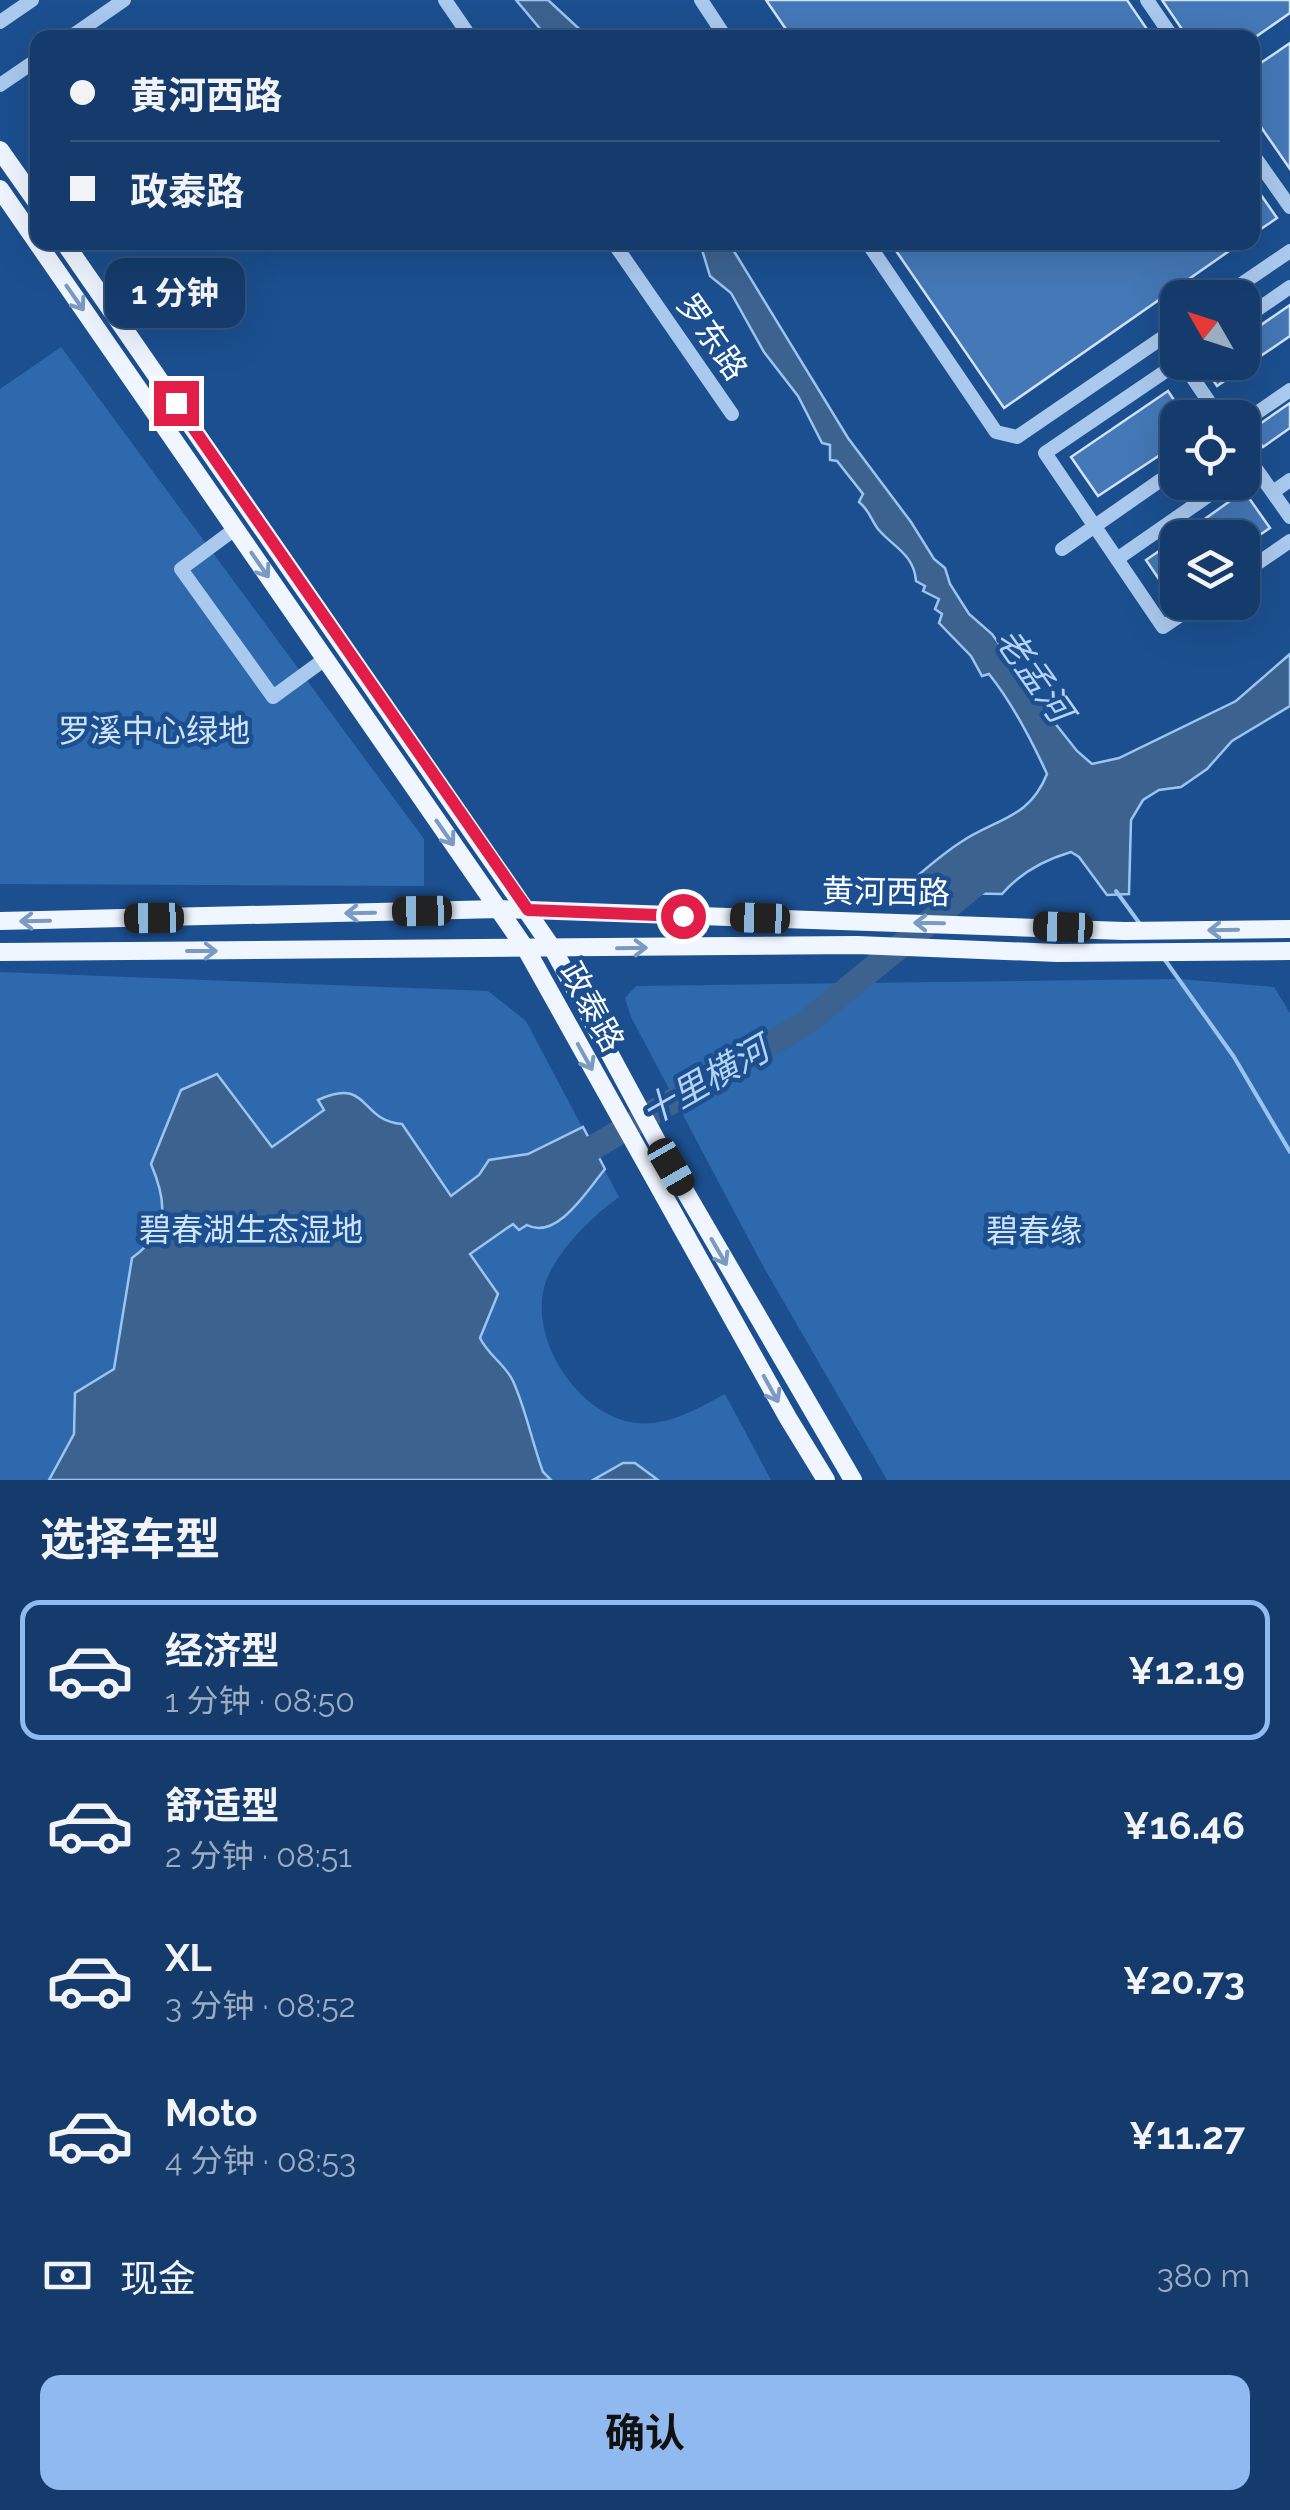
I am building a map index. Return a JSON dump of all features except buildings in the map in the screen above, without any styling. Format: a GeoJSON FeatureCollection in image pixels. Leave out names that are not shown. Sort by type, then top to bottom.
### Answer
{"type":"FeatureCollection","features":[{"type":"Feature","properties":{"kind":"main road"},"geometry":{"type":"LineString","coordinates":[[0,150],[30,193]]}},
{"type":"Feature","properties":{"kind":"main road","name":"政泰路"},"geometry":{"type":"LineString","coordinates":[[0,189],[30,232]]}},
{"type":"Feature","properties":{"kind":"main road","name":"政泰路"},"geometry":{"type":"LineString","coordinates":[[42,250],[526,949],[654,1182],[826,1480]]}},
{"type":"Feature","properties":{"kind":"main road","name":"政泰路"},"geometry":{"type":"LineString","coordinates":[[70,250],[553,949],[671,1167],[853,1480]]}},
{"type":"Feature","properties":{"kind":"main road","name":"黄河西路"},"geometry":{"type":"LineString","coordinates":[[0,922],[528,910],[1156,932],[1290,928]]}},
{"type":"Feature","properties":{"kind":"main road","name":"黄河西路"},"geometry":{"type":"LineString","coordinates":[[0,952],[857,945],[1144,954],[1290,951]]}},
{"type":"Feature","properties":{"kind":"street"},"geometry":{"type":"LineString","coordinates":[[0,22],[32,0]]}},
{"type":"Feature","properties":{"kind":"street"},"geometry":{"type":"LineString","coordinates":[[81,30],[124,0]]}},
{"type":"Feature","properties":{"kind":"street"},"geometry":{"type":"LineString","coordinates":[[445,0],[466,30]]}},
{"type":"Feature","properties":{"kind":"street"},"geometry":{"type":"LineString","coordinates":[[700,0],[721,30]]}},
{"type":"Feature","properties":{"kind":"street"},"geometry":{"type":"LineString","coordinates":[[1147,0],[1168,30]]}},
{"type":"Feature","properties":{"kind":"street"},"geometry":{"type":"LineString","coordinates":[[0,85],[30,64]]}},
{"type":"Feature","properties":{"kind":"street"},"geometry":{"type":"LineString","coordinates":[[1260,164],[1290,207]]}},
{"type":"Feature","properties":{"kind":"street","name":"罗东路"},"geometry":{"type":"LineString","coordinates":[[619,250],[732,414]]}},
{"type":"Feature","properties":{"kind":"street"},"geometry":{"type":"LineString","coordinates":[[871,250],[996,432],[1017,436],[1160,339]]}},
{"type":"Feature","properties":{"kind":"street"},"geometry":{"type":"LineString","coordinates":[[1247,280],[1290,250]]}},
{"type":"Feature","properties":{"kind":"street"},"geometry":{"type":"LineString","coordinates":[[1260,308],[1290,287]]}},
{"type":"Feature","properties":{"kind":"street"},"geometry":{"type":"LineString","coordinates":[[1160,376],[1045,454],[1163,628],[1174,620]]}},
{"type":"Feature","properties":{"kind":"street"},"geometry":{"type":"LineString","coordinates":[[1260,411],[1290,390]]}},
{"type":"Feature","properties":{"kind":"street"},"geometry":{"type":"LineString","coordinates":[[1062,549],[1160,480]]}},
{"type":"Feature","properties":{"kind":"street"},"geometry":{"type":"LineString","coordinates":[[1260,480],[1290,517]]}},
{"type":"Feature","properties":{"kind":"street"},"geometry":{"type":"LineString","coordinates":[[1273,492],[1290,480]]}},
{"type":"Feature","properties":{"kind":"street"},"geometry":{"type":"LineString","coordinates":[[1117,560],[1202,500]]}},
{"type":"Feature","properties":{"kind":"street"},"geometry":{"type":"LineString","coordinates":[[236,529],[181,569],[274,696],[325,659]]}},
{"type":"Feature","properties":{"kind":"street"},"geometry":{"type":"LineString","coordinates":[[1260,562],[1290,542]]}},
{"type":"Feature","properties":{"kind":"green space","name":"罗溪中心绿地"},"geometry":{"type":"Polygon","coordinates":[[[61,347],[424,839],[424,886],[0,884],[0,389],[61,347]]]}},
{"type":"Feature","properties":{"kind":"green space","name":"碧春湖生态湿地"},"geometry":{"type":"Polygon","coordinates":[[[0,972],[488,991],[526,1021],[619,1197],[581,1230],[551,1270],[543,1292],[542,1316],[557,1362],[589,1401],[630,1422],[668,1420],[725,1394],[771,1480],[0,1480],[0,972]]]}},
{"type":"Feature","properties":{"kind":"green space","name":"碧春缘"},"geometry":{"type":"Polygon","coordinates":[[[1178,979],[1274,987],[1290,1013],[1290,1480],[887,1480],[763,1266],[631,1017],[625,998],[636,986],[1178,979]]]}},
{"type":"Feature","properties":{"kind":"shaded area"},"geometry":{"type":"Polygon","coordinates":[[[516,0],[548,0],[580,30],[541,30],[516,0]]]}},
{"type":"Feature","properties":{"kind":"shaded area"},"geometry":{"type":"Polygon","coordinates":[[[702,250],[733,250],[848,438],[934,559],[945,568],[969,614],[992,634],[1058,727],[1092,764],[1119,758],[1236,701],[1290,654],[1290,706],[1232,741],[1207,769],[1181,787],[1159,790],[1143,800],[1131,820],[1129,894],[1107,895],[1071,852],[1033,868],[1002,894],[898,892],[953,848],[1021,809],[1040,789],[1047,774],[998,685],[989,674],[982,676],[971,656],[939,623],[942,614],[935,609],[939,599],[923,591],[925,586],[916,581],[907,557],[878,529],[859,502],[863,494],[837,461],[830,460],[830,445],[822,443],[798,396],[764,352],[731,293],[710,276],[702,250]]]}},
{"type":"Feature","properties":{"kind":"shaded area"},"geometry":{"type":"Polygon","coordinates":[[[217,1074],[272,1147],[324,1110],[318,1100],[335,1094],[356,1096],[378,1116],[402,1124],[451,1196],[479,1175],[489,1160],[528,1154],[583,1127],[605,1169],[581,1200],[549,1226],[527,1225],[519,1230],[513,1224],[470,1254],[498,1294],[480,1338],[513,1381],[543,1472],[551,1480],[49,1480],[74,1434],[75,1393],[114,1369],[132,1258],[153,1238],[162,1216],[160,1192],[151,1164],[181,1090],[217,1074]]]}},
{"type":"Feature","properties":{"kind":"shaded area"},"geometry":{"type":"Polygon","coordinates":[[[623,1463],[635,1463],[658,1480],[593,1480],[623,1463]]]}},
{"type":"Feature","properties":{"kind":"waterway","name":"十里横河"},"geometry":{"type":"LineString","coordinates":[[565,1164],[806,1023],[988,874]]}},
{"type":"Feature","properties":{"kind":"waterway","name":"老孟河"},"geometry":{"type":"LineString","coordinates":[[1116,891],[1140,924]]}},
{"type":"Feature","properties":{"kind":"waterway","name":"老孟河"},"geometry":{"type":"LineString","coordinates":[[1165,960],[1234,1057],[1290,1152]]}},
{"type":"Feature","properties":{"kind":"route"},"geometry":{"type":"LineString","coordinates":[[176,403],[528,910],[683,916]]}}]}
